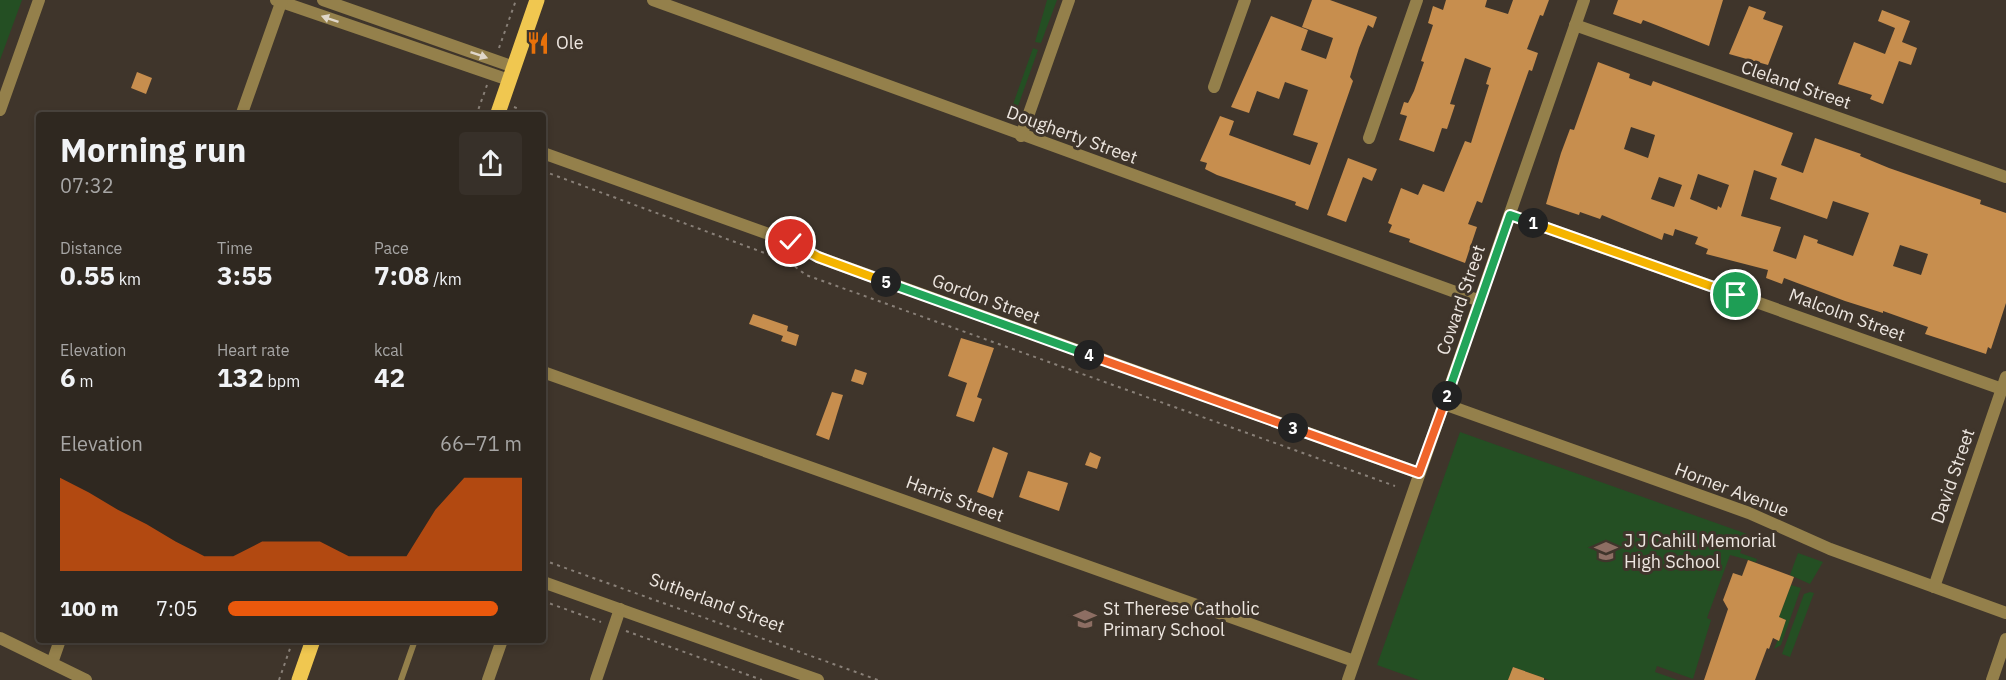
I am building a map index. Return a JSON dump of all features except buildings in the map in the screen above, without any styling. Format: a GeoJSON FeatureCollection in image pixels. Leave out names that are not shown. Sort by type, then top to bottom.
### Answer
{"type":"FeatureCollection","features":[{"type":"Feature","properties":{"kind":"main road"},"geometry":{"type":"LineString","coordinates":[[498,112],[537,0]]}},
{"type":"Feature","properties":{"kind":"main road"},"geometry":{"type":"LineString","coordinates":[[300,680],[312,643]]}},
{"type":"Feature","properties":{"kind":"street"},"geometry":{"type":"LineString","coordinates":[[0,110],[39,0]]}},
{"type":"Feature","properties":{"kind":"street"},"geometry":{"type":"LineString","coordinates":[[322,0],[441,42],[512,74]]}},
{"type":"Feature","properties":{"kind":"street","name":"Dougherty Street"},"geometry":{"type":"LineString","coordinates":[[653,0],[1021,136],[1480,301]]}},
{"type":"Feature","properties":{"kind":"street"},"geometry":{"type":"LineString","coordinates":[[1021,136],[1069,0]]}},
{"type":"Feature","properties":{"kind":"street"},"geometry":{"type":"LineString","coordinates":[[1214,87],[1245,0]]}},
{"type":"Feature","properties":{"kind":"street"},"geometry":{"type":"LineString","coordinates":[[1369,138],[1417,0]]}},
{"type":"Feature","properties":{"kind":"street","name":"Coward Street"},"geometry":{"type":"LineString","coordinates":[[1347,680],[1584,0]]}},
{"type":"Feature","properties":{"kind":"street"},"geometry":{"type":"LineString","coordinates":[[242,112],[280,1],[436,55],[512,74]]}},
{"type":"Feature","properties":{"kind":"street"},"geometry":{"type":"LineString","coordinates":[[368,32],[374,18]]}},
{"type":"Feature","properties":{"kind":"street","name":"Cleland Street"},"geometry":{"type":"LineString","coordinates":[[1575,25],[2006,177]]}},
{"type":"Feature","properties":{"kind":"street"},"geometry":{"type":"LineString","coordinates":[[436,55],[441,42]]}},
{"type":"Feature","properties":{"kind":"street","name":"Gordon Street"},"geometry":{"type":"LineString","coordinates":[[546,154],[791,242],[818,257],[1419,473]]}},
{"type":"Feature","properties":{"kind":"street","name":"Malcolm Street"},"geometry":{"type":"LineString","coordinates":[[1510,215],[2004,383]]}},
{"type":"Feature","properties":{"kind":"street","name":"Harris Street"},"geometry":{"type":"LineString","coordinates":[[546,373],[1354,661]]}},
{"type":"Feature","properties":{"kind":"street","name":"David Street"},"geometry":{"type":"LineString","coordinates":[[1934,587],[2004,383]]}},
{"type":"Feature","properties":{"kind":"street","name":"Horner Avenue"},"geometry":{"type":"LineString","coordinates":[[1444,404],[1749,513],[1830,549],[2006,613]]}},
{"type":"Feature","properties":{"kind":"street"},"geometry":{"type":"LineString","coordinates":[[546,583],[818,680]]}},
{"type":"Feature","properties":{"kind":"street"},"geometry":{"type":"LineString","coordinates":[[596,680],[620,609]]}},
{"type":"Feature","properties":{"kind":"street"},"geometry":{"type":"LineString","coordinates":[[0,638],[86,680]]}},
{"type":"Feature","properties":{"kind":"street"},"geometry":{"type":"LineString","coordinates":[[1992,680],[2006,639]]}},
{"type":"Feature","properties":{"kind":"street"},"geometry":{"type":"LineString","coordinates":[[52,663],[59,643]]}},
{"type":"Feature","properties":{"kind":"street"},"geometry":{"type":"LineString","coordinates":[[488,680],[501,643]]}},
{"type":"Feature","properties":{"kind":"lane"},"geometry":{"type":"LineString","coordinates":[[401,680],[414,643]]}},
{"type":"Feature","properties":{"kind":"path","name":"Gordon Street"},"geometry":{"type":"LineString","coordinates":[[546,172],[789,262],[807,275],[1395,486]]}},
{"type":"Feature","properties":{"kind":"path","name":"Sutherland Street"},"geometry":{"type":"LineString","coordinates":[[546,561],[878,680]]}},
{"type":"Feature","properties":{"kind":"path"},"geometry":{"type":"LineString","coordinates":[[546,602],[762,680]]}},
{"type":"Feature","properties":{"kind":"path"},"geometry":{"type":"LineString","coordinates":[[279,680],[292,643]]}},
{"type":"Feature","properties":{"kind":"green space"},"geometry":{"type":"Polygon","coordinates":[[[0,0],[22,0],[0,60],[0,0]]]}},
{"type":"Feature","properties":{"kind":"green space"},"geometry":{"type":"Polygon","coordinates":[[[1047,0],[1057,0],[1041,43],[1035,42],[1047,0]]]}},
{"type":"Feature","properties":{"kind":"green space"},"geometry":{"type":"Polygon","coordinates":[[[1033,48],[1038,50],[1017,109],[1012,107],[1033,48]]]}},
{"type":"Feature","properties":{"kind":"green space","name":"J J Cahill Memorial High School"},"geometry":{"type":"Polygon","coordinates":[[[1460,432],[1747,534],[1740,553],[1757,559],[1756,562],[1730,555],[1707,618],[1711,620],[1693,679],[1657,666],[1655,672],[1678,680],[1549,680],[1513,667],[1508,680],[1419,680],[1377,665],[1460,432]]]}},
{"type":"Feature","properties":{"kind":"green space"},"geometry":{"type":"Polygon","coordinates":[[[1798,553],[1823,562],[1810,584],[1790,575],[1798,553]]]}},
{"type":"Feature","properties":{"kind":"green space"},"geometry":{"type":"Polygon","coordinates":[[[1791,585],[1801,588],[1781,645],[1774,649],[1786,620],[1779,617],[1791,585]]]}},
{"type":"Feature","properties":{"kind":"green space"},"geometry":{"type":"Polygon","coordinates":[[[1814,593],[1790,657],[1782,654],[1804,594],[1814,593]]]}},
{"type":"Feature","properties":{"kind":"place","name":"Ole"},"geometry":{"type":"Point","coordinates":[538,43]}},
{"type":"Feature","properties":{"kind":"place","name":"J J Cahill Memorial High School"},"geometry":{"type":"Point","coordinates":[1606,551]}},
{"type":"Feature","properties":{"kind":"place","name":"St Therese Catholic Primary School"},"geometry":{"type":"Point","coordinates":[1085,619]}},
{"type":"Feature","properties":{"kind":"route"},"geometry":{"type":"LineString","coordinates":[[791,242],[818,257],[1419,473],[1510,215],[1736,295]]}}]}
